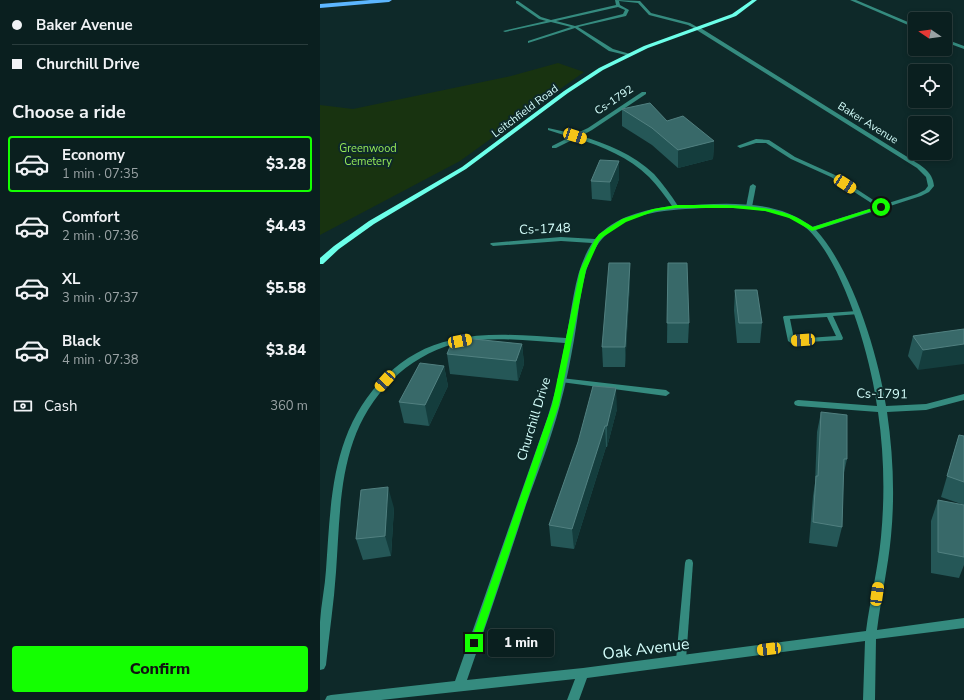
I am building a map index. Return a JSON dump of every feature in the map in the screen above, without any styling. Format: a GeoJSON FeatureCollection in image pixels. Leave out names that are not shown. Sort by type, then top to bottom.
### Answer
{"type":"FeatureCollection","features":[{"type":"Feature","properties":{"kind":"main road"},"geometry":{"type":"LineString","coordinates":[[320,6],[389,0]]}},
{"type":"Feature","properties":{"kind":"street","name":"Leitchfield Road"},"geometry":{"type":"LineString","coordinates":[[320,262],[350,235],[462,169],[580,82],[602,68],[673,36],[734,15],[755,0]]}},
{"type":"Feature","properties":{"kind":"street"},"geometry":{"type":"LineString","coordinates":[[852,0],[908,24]]}},
{"type":"Feature","properties":{"kind":"street","name":"Baker Avenue"},"geometry":{"type":"LineString","coordinates":[[697,28],[907,159],[927,173],[932,180],[932,186],[923,193],[812,229]]}},
{"type":"Feature","properties":{"kind":"street"},"geometry":{"type":"LineString","coordinates":[[952,43],[964,48]]}},
{"type":"Feature","properties":{"kind":"street","name":"Cs-1792"},"geometry":{"type":"LineString","coordinates":[[554,147],[590,128],[644,93]]}},
{"type":"Feature","properties":{"kind":"street"},"geometry":{"type":"LineString","coordinates":[[550,129],[603,145],[634,161],[651,175],[676,207]]}},
{"type":"Feature","properties":{"kind":"street","name":"Churchill Drive"},"geometry":{"type":"LineString","coordinates":[[460,687],[556,405],[583,270],[597,241],[608,230],[624,221],[654,210],[676,207],[749,207],[765,209],[791,217],[812,229]]}},
{"type":"Feature","properties":{"kind":"street"},"geometry":{"type":"LineString","coordinates":[[812,229],[834,260],[857,313],[869,348],[883,409],[888,464],[887,524],[871,636],[869,700]]}},
{"type":"Feature","properties":{"kind":"street","name":"Cs-1748"},"geometry":{"type":"LineString","coordinates":[[494,244],[548,239],[597,241]]}},
{"type":"Feature","properties":{"kind":"street"},"geometry":{"type":"LineString","coordinates":[[320,665],[328,604],[336,495],[343,460],[353,429],[379,388],[391,374],[404,364],[435,348],[451,343],[498,337],[570,341]]}},
{"type":"Feature","properties":{"kind":"street","name":"Cs-1791"},"geometry":{"type":"LineString","coordinates":[[798,403],[883,409],[926,407],[964,397]]}},
{"type":"Feature","properties":{"kind":"street","name":"Oak Avenue"},"geometry":{"type":"LineString","coordinates":[[331,700],[583,673],[964,624]]}},
{"type":"Feature","properties":{"kind":"street"},"geometry":{"type":"LineString","coordinates":[[573,700],[583,673]]}},
{"type":"Feature","properties":{"kind":"lane"},"geometry":{"type":"LineString","coordinates":[[618,6],[618,0],[641,1],[650,14],[689,24],[697,28]]}},
{"type":"Feature","properties":{"kind":"lane"},"geometry":{"type":"LineString","coordinates":[[517,2],[540,18],[575,27],[611,50],[628,55]]}},
{"type":"Feature","properties":{"kind":"lane"},"geometry":{"type":"LineString","coordinates":[[505,31],[549,20],[618,6],[627,10],[625,15],[575,27],[529,42]]}},
{"type":"Feature","properties":{"kind":"lane"},"geometry":{"type":"LineString","coordinates":[[740,146],[756,141],[767,141],[793,158],[833,176],[881,207]]}},
{"type":"Feature","properties":{"kind":"lane"},"geometry":{"type":"LineString","coordinates":[[749,207],[753,186]]}},
{"type":"Feature","properties":{"kind":"lane"},"geometry":{"type":"LineString","coordinates":[[829,314],[840,338],[791,341],[786,317],[829,314],[857,313]]}},
{"type":"Feature","properties":{"kind":"lane"},"geometry":{"type":"LineString","coordinates":[[562,380],[666,393]]}},
{"type":"Feature","properties":{"kind":"lane"},"geometry":{"type":"LineString","coordinates":[[681,660],[689,563]]}},
{"type":"Feature","properties":{"kind":"green space","name":"Greenwood Cemetery"},"geometry":{"type":"Polygon","coordinates":[[[558,63],[584,72],[460,161],[320,235],[320,105],[353,109],[511,76],[558,63]]]}},
{"type":"Feature","properties":{"kind":"building"},"geometry":{"type":"Polygon","coordinates":[[[650,103],[667,121],[683,116],[714,141],[678,150],[652,128],[622,109],[650,103]]]}},
{"type":"Feature","properties":{"kind":"building"},"geometry":{"type":"Polygon","coordinates":[[[600,160],[619,161],[610,182],[591,181],[600,160]]]}},
{"type":"Feature","properties":{"kind":"building"},"geometry":{"type":"Polygon","coordinates":[[[609,263],[630,263],[625,347],[602,347],[609,263]]]}},
{"type":"Feature","properties":{"kind":"building"},"geometry":{"type":"Polygon","coordinates":[[[668,263],[687,263],[689,323],[667,323],[668,263]]]}},
{"type":"Feature","properties":{"kind":"building"},"geometry":{"type":"Polygon","coordinates":[[[735,290],[757,290],[762,323],[739,323],[735,290]]]}},
{"type":"Feature","properties":{"kind":"building"},"geometry":{"type":"Polygon","coordinates":[[[964,329],[964,344],[923,350],[913,336],[964,329]]]}},
{"type":"Feature","properties":{"kind":"building"},"geometry":{"type":"Polygon","coordinates":[[[454,337],[522,344],[516,361],[447,354],[454,337]]]}},
{"type":"Feature","properties":{"kind":"building"},"geometry":{"type":"Polygon","coordinates":[[[420,363],[444,366],[425,405],[399,402],[420,363]]]}},
{"type":"Feature","properties":{"kind":"building"},"geometry":{"type":"Polygon","coordinates":[[[593,386],[616,388],[607,426],[605,426],[572,529],[549,525],[578,442],[593,386]]]}},
{"type":"Feature","properties":{"kind":"building"},"geometry":{"type":"Polygon","coordinates":[[[821,412],[847,415],[847,459],[844,459],[842,527],[813,522],[816,476],[818,476],[821,412]]]}},
{"type":"Feature","properties":{"kind":"building"},"geometry":{"type":"Polygon","coordinates":[[[959,435],[964,436],[964,482],[947,476],[959,435]]]}},
{"type":"Feature","properties":{"kind":"building"},"geometry":{"type":"Polygon","coordinates":[[[388,487],[385,536],[356,539],[361,490],[388,487]]]}},
{"type":"Feature","properties":{"kind":"building"},"geometry":{"type":"Polygon","coordinates":[[[938,500],[964,505],[964,557],[938,552],[938,500]]]}},
{"type":"Feature","properties":{"kind":"route"},"geometry":{"type":"LineString","coordinates":[[474,643],[556,405],[583,270],[601,236],[615,225],[624,221],[654,210],[666,208],[733,206],[765,209],[791,217],[812,229],[881,207]]}}]}
